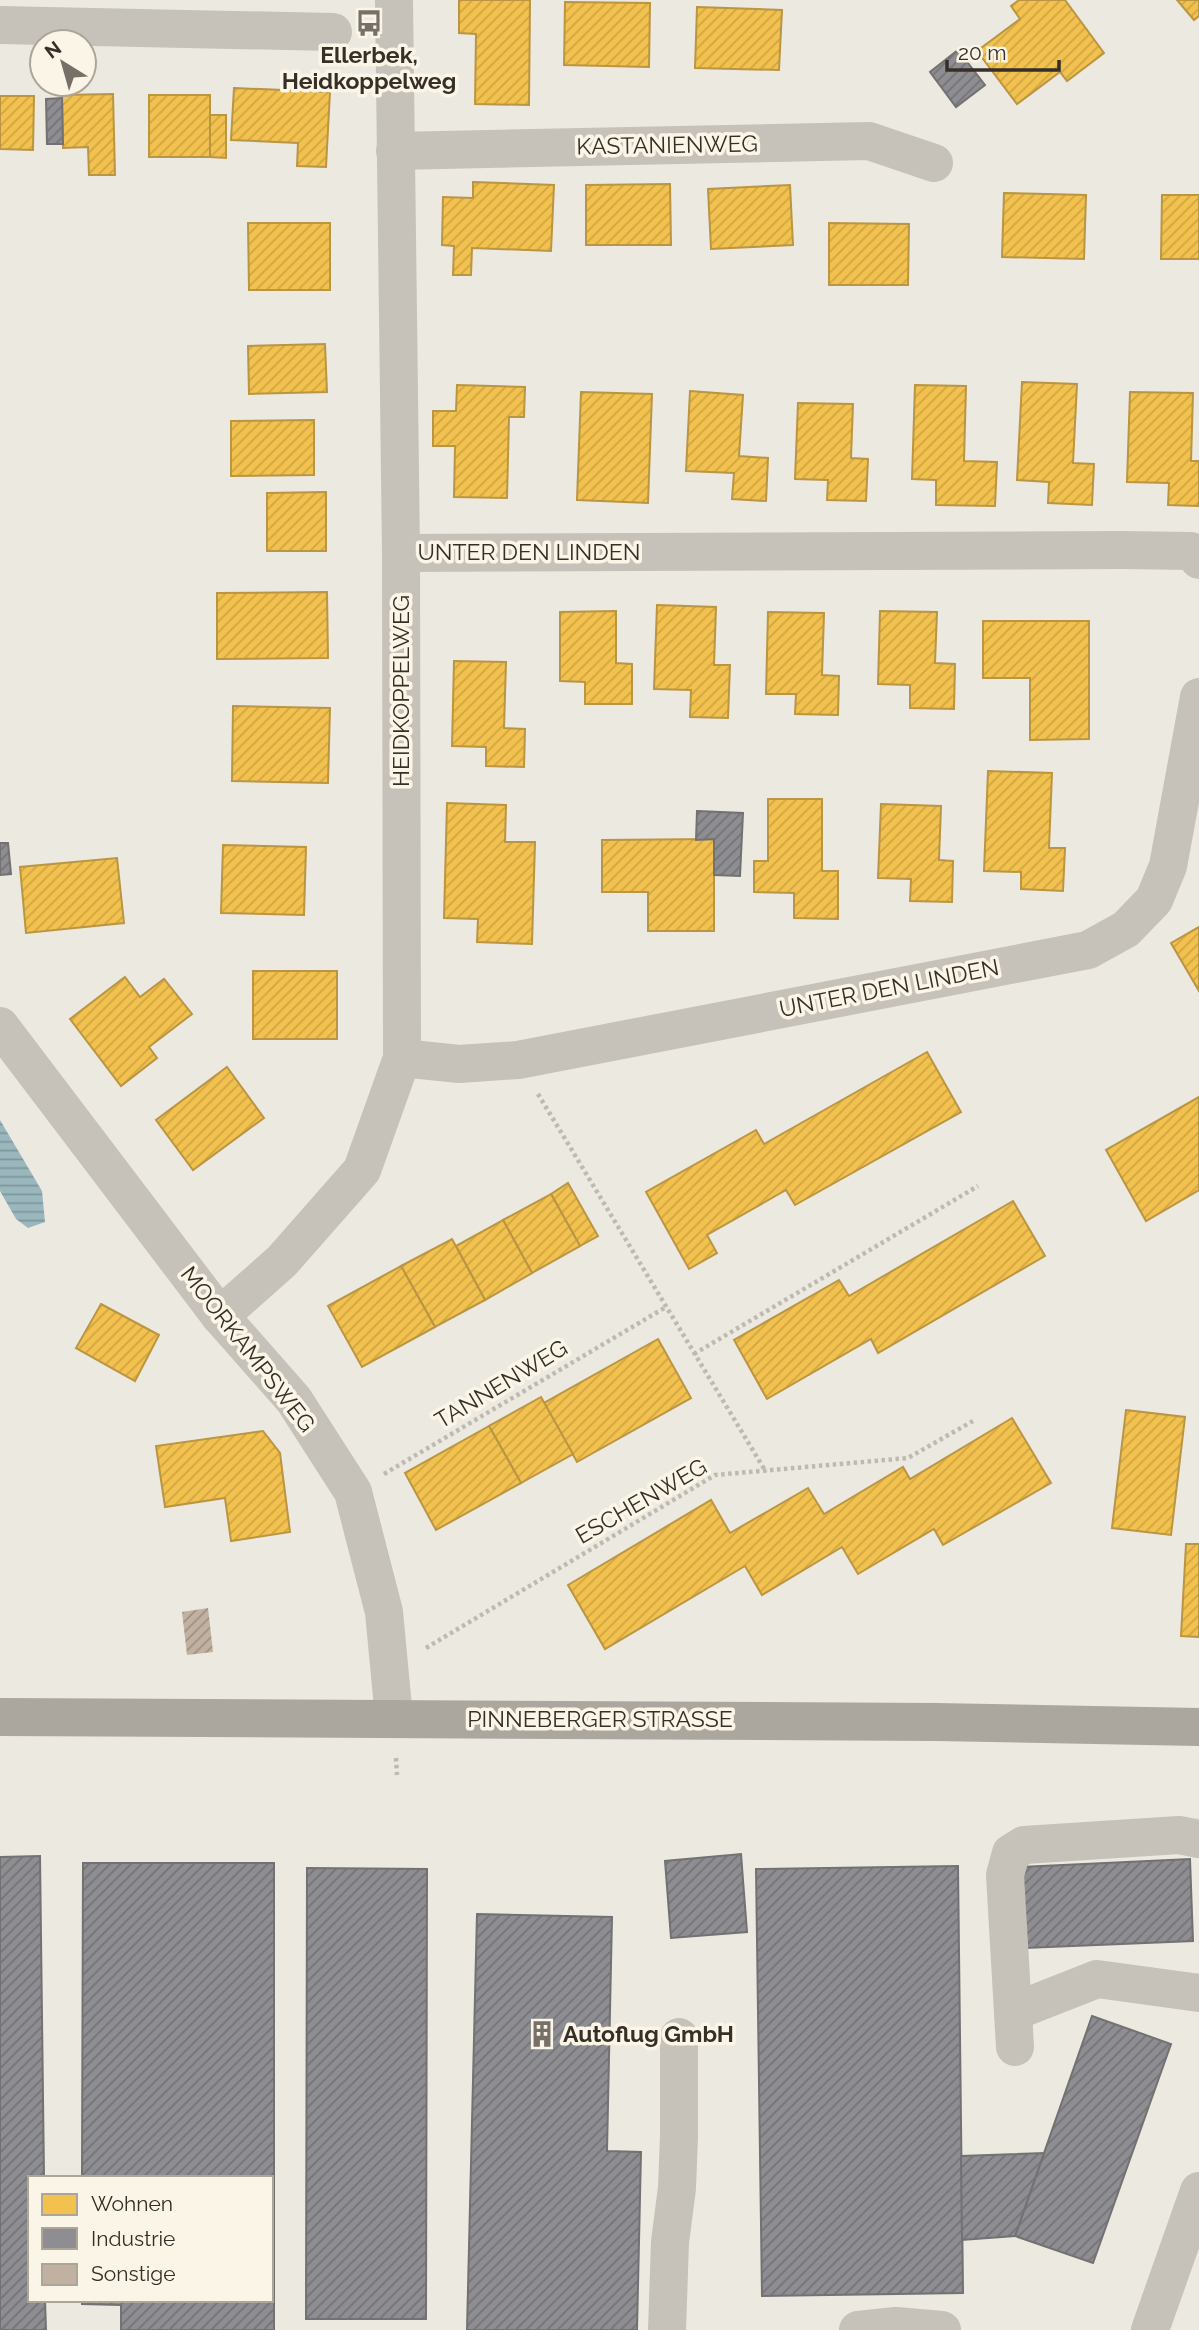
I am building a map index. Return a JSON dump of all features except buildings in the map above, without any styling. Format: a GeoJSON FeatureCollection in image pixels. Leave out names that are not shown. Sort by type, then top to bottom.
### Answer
{"type":"FeatureCollection","features":[{"type":"Feature","properties":{"kind":"main road","name":"PINNEBERGER STRASSE"},"geometry":{"type":"LineString","coordinates":[[0,1717],[908,1721],[1199,1727]]}},
{"type":"Feature","properties":{"kind":"street","name":"HEIDKOPPELWEG"},"geometry":{"type":"LineString","coordinates":[[219,1316],[282,1261],[362,1170],[402,1058],[401,553],[394,0]]}},
{"type":"Feature","properties":{"kind":"street"},"geometry":{"type":"LineString","coordinates":[[0,26],[333,32]]}},
{"type":"Feature","properties":{"kind":"street","name":"KASTANIENWEG"},"geometry":{"type":"LineString","coordinates":[[396,151],[869,141],[934,163]]}},
{"type":"Feature","properties":{"kind":"street","name":"UNTER DEN LINDEN"},"geometry":{"type":"LineString","coordinates":[[401,553],[1121,550],[1191,551],[1199,560]]}},
{"type":"Feature","properties":{"kind":"street","name":"UNTER DEN LINDEN"},"geometry":{"type":"LineString","coordinates":[[402,1058],[459,1064],[518,1060],[1088,950],[1126,929],[1154,900],[1168,866],[1199,697]]}},
{"type":"Feature","properties":{"kind":"street","name":"MOORKAMPSWEG"},"geometry":{"type":"LineString","coordinates":[[0,1026],[219,1316],[294,1400],[353,1492],[384,1612],[394,1718]]}},
{"type":"Feature","properties":{"kind":"street"},"geometry":{"type":"LineString","coordinates":[[1199,1839],[1179,1835],[1024,1845],[1011,1853],[1005,1875],[1014,2029],[1097,1979],[1199,1993]]}},
{"type":"Feature","properties":{"kind":"street"},"geometry":{"type":"LineString","coordinates":[[667,2330],[670,2242],[678,2149],[679,2037]]}},
{"type":"Feature","properties":{"kind":"street"},"geometry":{"type":"LineString","coordinates":[[1150,2330],[1199,2191]]}},
{"type":"Feature","properties":{"kind":"street"},"geometry":{"type":"LineString","coordinates":[[858,2330],[896,2326],[942,2330]]}},
{"type":"Feature","properties":{"kind":"path"},"geometry":{"type":"LineString","coordinates":[[518,1060],[765,1472]]}},
{"type":"Feature","properties":{"kind":"path"},"geometry":{"type":"LineString","coordinates":[[694,1354],[978,1186]]}},
{"type":"Feature","properties":{"kind":"path","name":"TANNENWEG"},"geometry":{"type":"LineString","coordinates":[[353,1492],[666,1307]]}},
{"type":"Feature","properties":{"kind":"path","name":"ESCHENWEG"},"geometry":{"type":"LineString","coordinates":[[390,1670],[715,1475],[908,1458],[973,1421]]}},
{"type":"Feature","properties":{"kind":"water"},"geometry":{"type":"Polygon","coordinates":[[[0,1120],[42,1191],[45,1222],[28,1228],[16,1219],[0,1191],[0,1120]]]}},
{"type":"Feature","properties":{"kind":"place","name":"Ellerbek, Heidkoppelweg"},"geometry":{"type":"Point","coordinates":[369,23]}},
{"type":"Feature","properties":{"kind":"place","name":"Autoflug GmbH"},"geometry":{"type":"Point","coordinates":[542,2034]}}]}
